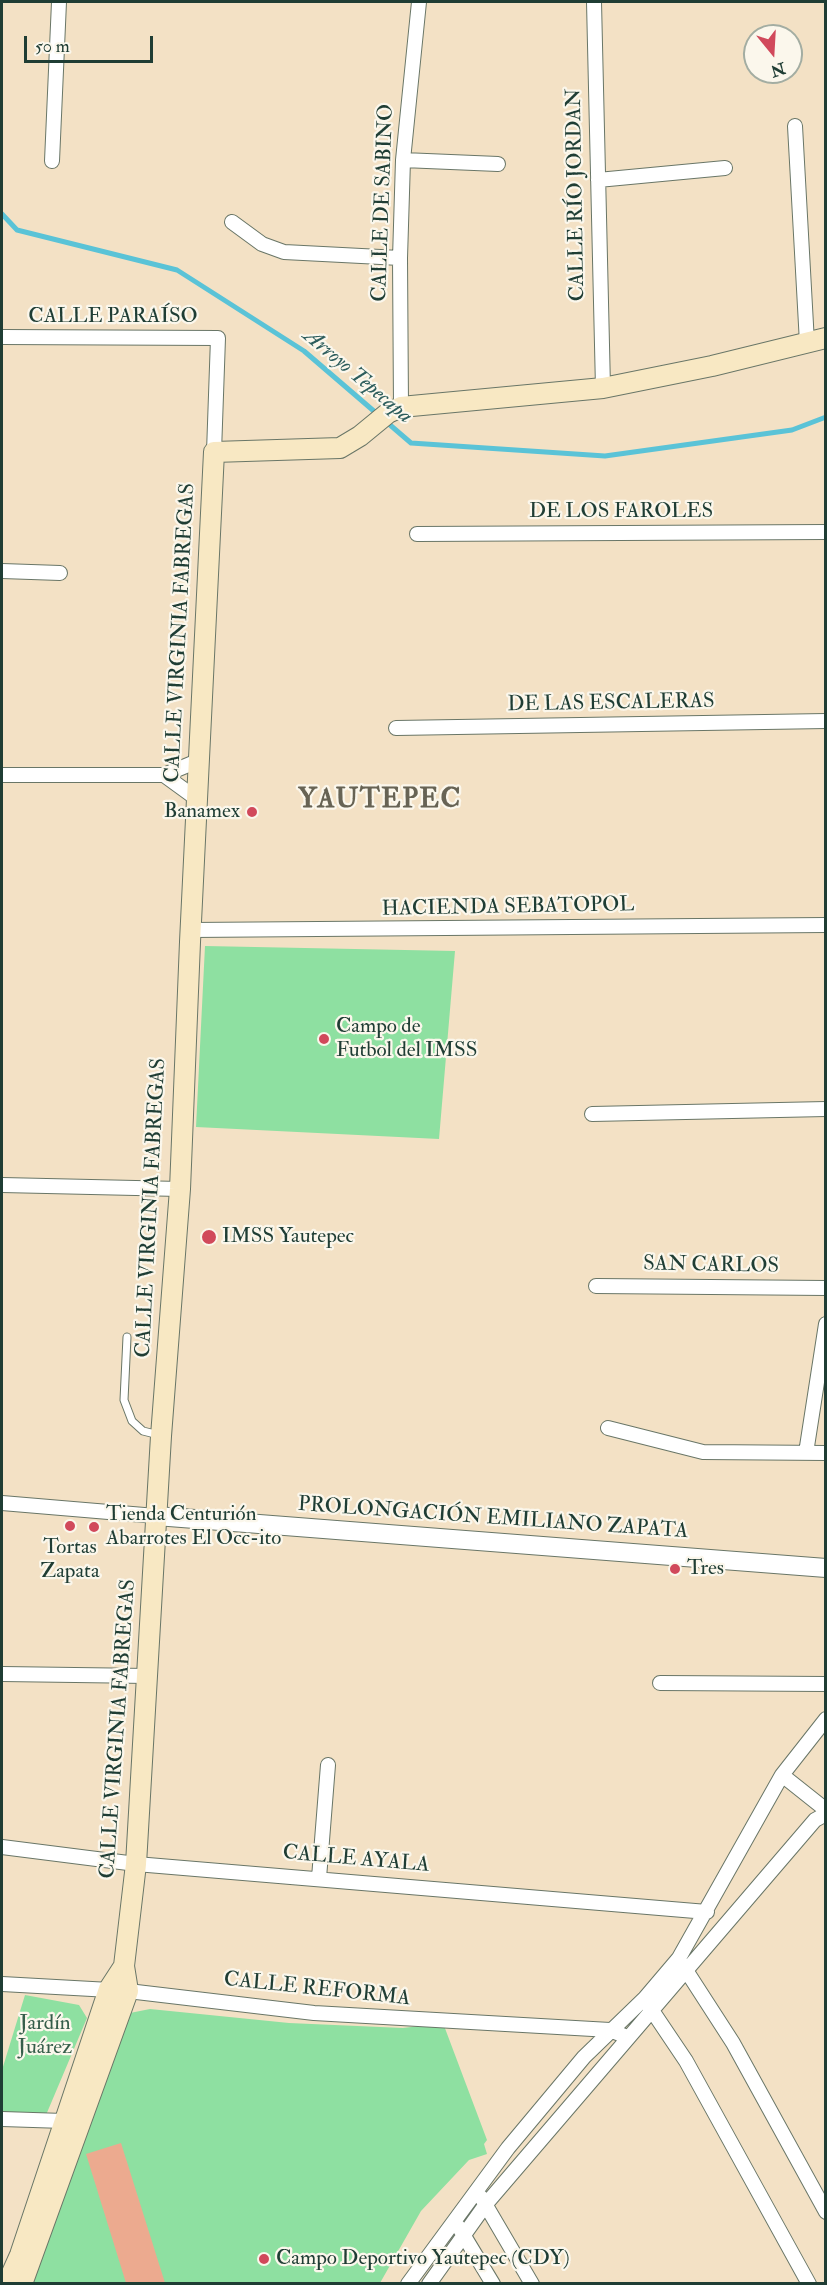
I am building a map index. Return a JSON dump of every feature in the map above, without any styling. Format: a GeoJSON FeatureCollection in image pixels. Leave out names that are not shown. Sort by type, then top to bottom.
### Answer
{"type":"FeatureCollection","features":[{"type":"Feature","properties":{"kind":"main road"},"geometry":{"type":"LineString","coordinates":[[214,452],[340,448],[395,410],[603,388],[712,366],[816,340]]}},
{"type":"Feature","properties":{"kind":"main road","name":"CALLE VIRGINIA FABREGAS"},"geometry":{"type":"LineString","coordinates":[[128,1991],[124,1966],[136,1863],[161,1436],[180,1189],[214,452]]}},
{"type":"Feature","properties":{"kind":"main road","name":"CALLE VIRGINIA FABREGAS"},"geometry":{"type":"LineString","coordinates":[[7,2283],[20,2254],[109,1989],[124,1966]]}},
{"type":"Feature","properties":{"kind":"main road"},"geometry":{"type":"LineString","coordinates":[[22,2283],[128,1991]]}},
{"type":"Feature","properties":{"kind":"street"},"geometry":{"type":"LineString","coordinates":[[52,161],[59,2]]}},
{"type":"Feature","properties":{"kind":"street","name":"CALLE DE SABINO"},"geometry":{"type":"LineString","coordinates":[[395,410],[404,160],[419,2]]}},
{"type":"Feature","properties":{"kind":"street","name":"CALLE RÍO JORDAN"},"geometry":{"type":"LineString","coordinates":[[594,2],[603,388]]}},
{"type":"Feature","properties":{"kind":"street"},"geometry":{"type":"LineString","coordinates":[[795,126],[816,340]]}},
{"type":"Feature","properties":{"kind":"street"},"geometry":{"type":"LineString","coordinates":[[404,160],[498,164]]}},
{"type":"Feature","properties":{"kind":"street"},"geometry":{"type":"LineString","coordinates":[[598,180],[725,168]]}},
{"type":"Feature","properties":{"kind":"street"},"geometry":{"type":"LineString","coordinates":[[232,222],[262,244],[284,252],[400,258]]}},
{"type":"Feature","properties":{"kind":"street","name":"CALLE PARAÍSO"},"geometry":{"type":"LineString","coordinates":[[2,338],[218,338],[214,452]]}},
{"type":"Feature","properties":{"kind":"street","name":"DE LOS FAROLES"},"geometry":{"type":"LineString","coordinates":[[417,534],[825,532]]}},
{"type":"Feature","properties":{"kind":"street"},"geometry":{"type":"LineString","coordinates":[[2,571],[60,573]]}},
{"type":"Feature","properties":{"kind":"street","name":"DE LAS ESCALERAS"},"geometry":{"type":"LineString","coordinates":[[396,728],[825,721]]}},
{"type":"Feature","properties":{"kind":"street"},"geometry":{"type":"LineString","coordinates":[[2,775],[164,776],[200,760]]}},
{"type":"Feature","properties":{"kind":"street"},"geometry":{"type":"LineString","coordinates":[[164,776],[197,799]]}},
{"type":"Feature","properties":{"kind":"street","name":"HACIENDA SEBATOPOL"},"geometry":{"type":"LineString","coordinates":[[191,930],[825,925]]}},
{"type":"Feature","properties":{"kind":"street"},"geometry":{"type":"LineString","coordinates":[[592,1114],[825,1109]]}},
{"type":"Feature","properties":{"kind":"street"},"geometry":{"type":"LineString","coordinates":[[2,1185],[180,1189]]}},
{"type":"Feature","properties":{"kind":"street","name":"SAN CARLOS"},"geometry":{"type":"LineString","coordinates":[[596,1286],[825,1288]]}},
{"type":"Feature","properties":{"kind":"street"},"geometry":{"type":"LineString","coordinates":[[806,1454],[825,1324]]}},
{"type":"Feature","properties":{"kind":"street"},"geometry":{"type":"LineString","coordinates":[[608,1428],[703,1452],[825,1453]]}},
{"type":"Feature","properties":{"kind":"street"},"geometry":{"type":"LineString","coordinates":[[2,1503],[156,1516]]}},
{"type":"Feature","properties":{"kind":"street","name":"PROLONGACIÓN EMILIANO ZAPATA"},"geometry":{"type":"LineString","coordinates":[[156,1516],[825,1568]]}},
{"type":"Feature","properties":{"kind":"street"},"geometry":{"type":"LineString","coordinates":[[2,1674],[148,1676]]}},
{"type":"Feature","properties":{"kind":"street"},"geometry":{"type":"LineString","coordinates":[[660,1683],[825,1684]]}},
{"type":"Feature","properties":{"kind":"street"},"geometry":{"type":"LineString","coordinates":[[429,2283],[463,2232],[627,2037],[707,1912],[783,1775],[825,1719]]}},
{"type":"Feature","properties":{"kind":"street"},"geometry":{"type":"LineString","coordinates":[[319,1878],[328,1765]]}},
{"type":"Feature","properties":{"kind":"street"},"geometry":{"type":"LineString","coordinates":[[408,2283],[452,2220],[584,2057],[610,2030],[667,1990],[815,1820],[825,1812],[783,1775]]}},
{"type":"Feature","properties":{"kind":"street","name":"CALLE AYALA"},"geometry":{"type":"LineString","coordinates":[[2,1847],[136,1863],[707,1912]]}},
{"type":"Feature","properties":{"kind":"street"},"geometry":{"type":"LineString","coordinates":[[679,1958],[685,1971],[733,2043],[825,2212]]}},
{"type":"Feature","properties":{"kind":"street","name":"CALLE REFORMA"},"geometry":{"type":"LineString","coordinates":[[2,1984],[109,1989],[314,2013],[610,2030],[627,2037]]}},
{"type":"Feature","properties":{"kind":"street"},"geometry":{"type":"LineString","coordinates":[[647,2004],[686,2061],[809,2283]]}},
{"type":"Feature","properties":{"kind":"street"},"geometry":{"type":"LineString","coordinates":[[2,2119],[64,2121]]}},
{"type":"Feature","properties":{"kind":"street"},"geometry":{"type":"LineString","coordinates":[[476,2190],[532,2283]]}},
{"type":"Feature","properties":{"kind":"street"},"geometry":{"type":"LineString","coordinates":[[452,2220],[463,2232],[493,2283]]}},
{"type":"Feature","properties":{"kind":"lane"},"geometry":{"type":"LineString","coordinates":[[127,1336],[123,1400],[132,1421],[143,1431],[161,1436]]}},
{"type":"Feature","properties":{"kind":"green space","name":"Campo de Futbol del IMSS"},"geometry":{"type":"Polygon","coordinates":[[[205,946],[455,951],[439,1139],[196,1127],[205,946]]]}},
{"type":"Feature","properties":{"kind":"green space","name":"Jardín Juárez"},"geometry":{"type":"Polygon","coordinates":[[[25,1995],[79,2005],[87,2018],[46,2115],[2,2113],[2,2070],[25,1995]]]}},
{"type":"Feature","properties":{"kind":"green space"},"geometry":{"type":"Polygon","coordinates":[[[150,2009],[289,2023],[403,2028],[443,2023],[487,2140],[484,2144],[487,2154],[469,2160],[421,2211],[380,2283],[22,2284],[130,2013],[150,2009]]]}},
{"type":"Feature","properties":{"kind":"building"},"geometry":{"type":"Polygon","coordinates":[[[121,2143],[165,2283],[126,2283],[86,2154],[121,2143]]]}},
{"type":"Feature","properties":{"kind":"waterway","name":"Arroyo Tepecapa"},"geometry":{"type":"LineString","coordinates":[[2,214],[17,230],[177,270],[304,351],[411,443],[605,456],[792,430],[826,417]]}},
{"type":"Feature","properties":{"kind":"place","name":"Banamex"},"geometry":{"type":"Point","coordinates":[252,812]}},
{"type":"Feature","properties":{"kind":"place","name":"Campo de Futbol del IMSS"},"geometry":{"type":"Point","coordinates":[324,1039]}},
{"type":"Feature","properties":{"kind":"place","name":"IMSS Yautepec"},"geometry":{"type":"Point","coordinates":[209,1237]}},
{"type":"Feature","properties":{"kind":"place","name":"Tortas Zapata"},"geometry":{"type":"Point","coordinates":[70,1526]}},
{"type":"Feature","properties":{"kind":"place","name":"Tienda Centurión Abarrotes El Occ-ito"},"geometry":{"type":"Point","coordinates":[94,1527]}},
{"type":"Feature","properties":{"kind":"place","name":"Tres"},"geometry":{"type":"Point","coordinates":[675,1569]}},
{"type":"Feature","properties":{"kind":"place","name":"Campo Deportivo Yautepec (CDY)"},"geometry":{"type":"Point","coordinates":[264,2259]}},
{"type":"Feature","properties":{"kind":"district","name":"YAUTEPEC"},"geometry":{"type":"Point","coordinates":[380,801]}}]}
